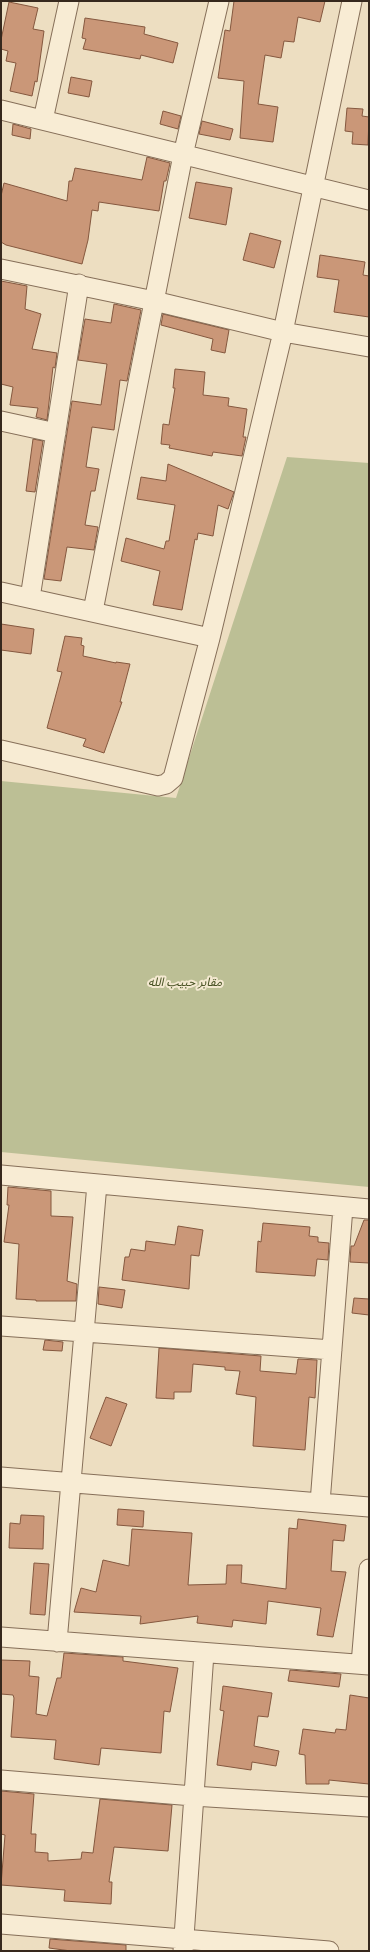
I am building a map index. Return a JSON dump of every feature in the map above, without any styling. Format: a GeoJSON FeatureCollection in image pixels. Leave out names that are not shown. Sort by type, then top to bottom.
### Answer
{"type":"FeatureCollection","features":[{"type":"Feature","properties":{"kind":"street"},"geometry":{"type":"LineString","coordinates":[[43,120],[69,1]]}},
{"type":"Feature","properties":{"kind":"street"},"geometry":{"type":"LineString","coordinates":[[93,611],[183,155],[219,1]]}},
{"type":"Feature","properties":{"kind":"street"},"geometry":{"type":"LineString","coordinates":[[1,750],[158,786],[166,784],[173,778],[210,638],[283,332],[352,1]]}},
{"type":"Feature","properties":{"kind":"street"},"geometry":{"type":"LineString","coordinates":[[1,110],[312,188],[369,200]]}},
{"type":"Feature","properties":{"kind":"street"},"geometry":{"type":"LineString","coordinates":[[1,269],[79,284],[283,332],[369,347]]}},
{"type":"Feature","properties":{"kind":"street"},"geometry":{"type":"LineString","coordinates":[[30,598],[79,284]]}},
{"type":"Feature","properties":{"kind":"street"},"geometry":{"type":"LineString","coordinates":[[1,421],[56,432]]}},
{"type":"Feature","properties":{"kind":"street"},"geometry":{"type":"LineString","coordinates":[[1,592],[93,611],[210,638]]}},
{"type":"Feature","properties":{"kind":"street"},"geometry":{"type":"LineString","coordinates":[[1,1175],[369,1209]]}},
{"type":"Feature","properties":{"kind":"street"},"geometry":{"type":"LineString","coordinates":[[57,1642],[97,1184]]}},
{"type":"Feature","properties":{"kind":"street"},"geometry":{"type":"LineString","coordinates":[[320,1503],[343,1207]]}},
{"type":"Feature","properties":{"kind":"street"},"geometry":{"type":"LineString","coordinates":[[1,1326],[332,1350]]}},
{"type":"Feature","properties":{"kind":"street"},"geometry":{"type":"LineString","coordinates":[[1,1477],[369,1507]]}},
{"type":"Feature","properties":{"kind":"street"},"geometry":{"type":"LineString","coordinates":[[1,1638],[365,1665],[369,1569]]}},
{"type":"Feature","properties":{"kind":"street"},"geometry":{"type":"LineString","coordinates":[[183,1945],[204,1653]]}},
{"type":"Feature","properties":{"kind":"street"},"geometry":{"type":"LineString","coordinates":[[1,1780],[193,1796],[369,1807]]}},
{"type":"Feature","properties":{"kind":"street"},"geometry":{"type":"LineString","coordinates":[[1,1924],[183,1945],[329,1951]]}},
{"type":"Feature","properties":{"kind":"green space","name":"مقابر حبيب الله"},"geometry":{"type":"Polygon","coordinates":[[[287,457],[369,463],[369,1187],[1,1152],[1,781],[176,798],[287,457]]]}},
{"type":"Feature","properties":{"kind":"building"},"geometry":{"type":"Polygon","coordinates":[[[234,1],[325,1],[320,22],[298,17],[294,42],[284,41],[281,58],[265,55],[258,104],[278,107],[273,142],[240,138],[244,81],[218,78],[225,30],[230,31],[234,1]]]}},
{"type":"Feature","properties":{"kind":"building"},"geometry":{"type":"Polygon","coordinates":[[[9,2],[38,8],[33,29],[44,31],[37,82],[35,81],[32,96],[10,91],[16,63],[6,61],[8,51],[1,49],[1,40],[9,2]]]}},
{"type":"Feature","properties":{"kind":"building"},"geometry":{"type":"Polygon","coordinates":[[[85,18],[145,27],[144,34],[178,43],[173,63],[141,55],[140,59],[83,49],[86,39],[82,38],[85,18]]]}},
{"type":"Feature","properties":{"kind":"building"},"geometry":{"type":"Polygon","coordinates":[[[71,77],[92,81],[89,97],[68,93],[71,77]]]}},
{"type":"Feature","properties":{"kind":"building"},"geometry":{"type":"Polygon","coordinates":[[[347,108],[363,109],[362,116],[369,117],[368,145],[352,144],[353,132],[345,131],[347,108]]]}},
{"type":"Feature","properties":{"kind":"building"},"geometry":{"type":"Polygon","coordinates":[[[163,111],[181,116],[178,129],[160,124],[163,111]]]}},
{"type":"Feature","properties":{"kind":"building"},"geometry":{"type":"Polygon","coordinates":[[[202,121],[233,129],[230,140],[199,134],[202,121]]]}},
{"type":"Feature","properties":{"kind":"building"},"geometry":{"type":"Polygon","coordinates":[[[13,124],[31,129],[30,139],[12,135],[13,124]]]}},
{"type":"Feature","properties":{"kind":"building"},"geometry":{"type":"Polygon","coordinates":[[[147,157],[170,163],[166,181],[164,181],[159,211],[99,202],[98,211],[92,210],[88,240],[82,264],[6,245],[1,242],[1,196],[4,183],[67,201],[69,181],[72,181],[75,168],[142,180],[147,157]]]}},
{"type":"Feature","properties":{"kind":"building"},"geometry":{"type":"Polygon","coordinates":[[[196,182],[232,188],[226,225],[189,218],[196,182]]]}},
{"type":"Feature","properties":{"kind":"building"},"geometry":{"type":"Polygon","coordinates":[[[250,233],[281,241],[274,268],[243,260],[250,233]]]}},
{"type":"Feature","properties":{"kind":"building"},"geometry":{"type":"Polygon","coordinates":[[[320,255],[365,262],[363,275],[369,276],[369,317],[334,312],[339,280],[317,277],[320,255]]]}},
{"type":"Feature","properties":{"kind":"building"},"geometry":{"type":"Polygon","coordinates":[[[1,281],[27,286],[25,309],[41,314],[32,349],[57,353],[55,368],[53,367],[47,420],[36,417],[38,408],[10,405],[13,387],[1,384],[1,281]]]}},
{"type":"Feature","properties":{"kind":"building"},"geometry":{"type":"Polygon","coordinates":[[[114,304],[141,310],[127,381],[120,380],[114,430],[92,427],[86,467],[99,469],[95,491],[91,491],[85,525],[98,527],[94,550],[67,547],[61,581],[44,579],[72,401],[101,405],[107,364],[78,360],[85,319],[111,323],[114,304]]]}},
{"type":"Feature","properties":{"kind":"building"},"geometry":{"type":"Polygon","coordinates":[[[163,314],[229,330],[225,353],[211,350],[213,339],[161,325],[163,314]]]}},
{"type":"Feature","properties":{"kind":"building"},"geometry":{"type":"Polygon","coordinates":[[[175,369],[205,372],[203,395],[229,398],[228,406],[247,409],[243,437],[246,437],[242,456],[213,452],[212,456],[169,448],[170,445],[161,444],[163,424],[169,425],[175,388],[173,388],[175,369]]]}},
{"type":"Feature","properties":{"kind":"building"},"geometry":{"type":"Polygon","coordinates":[[[33,439],[43,441],[35,492],[26,491],[33,439]]]}},
{"type":"Feature","properties":{"kind":"building"},"geometry":{"type":"Polygon","coordinates":[[[168,464],[234,492],[228,509],[218,505],[213,536],[198,533],[197,540],[195,539],[182,610],[153,605],[160,571],[121,561],[126,538],[164,549],[166,541],[169,541],[175,505],[137,499],[141,477],[166,481],[168,464]]]}},
{"type":"Feature","properties":{"kind":"building"},"geometry":{"type":"Polygon","coordinates":[[[1,624],[34,629],[31,654],[1,650],[1,624]]]}},
{"type":"Feature","properties":{"kind":"building"},"geometry":{"type":"Polygon","coordinates":[[[65,636],[82,638],[81,645],[84,646],[83,656],[116,663],[130,664],[120,702],[122,702],[104,753],[83,746],[86,739],[47,728],[62,672],[57,671],[65,636]]]}},
{"type":"Feature","properties":{"kind":"building"},"geometry":{"type":"Polygon","coordinates":[[[8,1187],[51,1191],[51,1216],[73,1217],[67,1281],[77,1284],[76,1301],[36,1301],[16,1299],[19,1244],[4,1242],[9,1205],[7,1205],[8,1187]]]}},
{"type":"Feature","properties":{"kind":"building"},"geometry":{"type":"Polygon","coordinates":[[[364,1220],[369,1220],[369,1263],[350,1262],[351,1246],[354,1246],[364,1220]]]}},
{"type":"Feature","properties":{"kind":"building"},"geometry":{"type":"Polygon","coordinates":[[[263,1223],[310,1227],[309,1236],[318,1237],[318,1242],[329,1243],[328,1260],[317,1259],[315,1276],[256,1272],[258,1241],[261,1242],[263,1223]]]}},
{"type":"Feature","properties":{"kind":"building"},"geometry":{"type":"Polygon","coordinates":[[[178,1226],[203,1230],[199,1256],[191,1255],[189,1289],[122,1280],[125,1257],[129,1257],[131,1249],[145,1251],[146,1241],[175,1245],[178,1226]]]}},
{"type":"Feature","properties":{"kind":"building"},"geometry":{"type":"Polygon","coordinates":[[[99,1287],[125,1290],[122,1308],[98,1304],[99,1287]]]}},
{"type":"Feature","properties":{"kind":"building"},"geometry":{"type":"Polygon","coordinates":[[[354,1298],[369,1299],[369,1315],[352,1313],[354,1298]]]}},
{"type":"Feature","properties":{"kind":"building"},"geometry":{"type":"Polygon","coordinates":[[[45,1340],[63,1342],[62,1351],[43,1350],[45,1340]]]}},
{"type":"Feature","properties":{"kind":"building"},"geometry":{"type":"Polygon","coordinates":[[[159,1348],[261,1356],[260,1371],[296,1374],[298,1359],[317,1360],[315,1398],[309,1397],[305,1450],[253,1446],[256,1397],[236,1394],[240,1371],[225,1370],[225,1367],[193,1364],[191,1392],[174,1392],[174,1399],[156,1398],[159,1348]]]}},
{"type":"Feature","properties":{"kind":"building"},"geometry":{"type":"Polygon","coordinates":[[[106,1397],[127,1404],[111,1446],[90,1438],[106,1397]]]}},
{"type":"Feature","properties":{"kind":"building"},"geometry":{"type":"Polygon","coordinates":[[[118,1509],[144,1511],[143,1527],[117,1525],[118,1509]]]}},
{"type":"Feature","properties":{"kind":"building"},"geometry":{"type":"Polygon","coordinates":[[[21,1515],[44,1516],[43,1549],[9,1548],[10,1523],[20,1524],[21,1515]]]}},
{"type":"Feature","properties":{"kind":"building"},"geometry":{"type":"Polygon","coordinates":[[[298,1519],[346,1525],[344,1541],[333,1540],[331,1571],[346,1572],[333,1637],[317,1635],[321,1608],[268,1601],[266,1624],[233,1620],[232,1627],[197,1623],[198,1616],[140,1624],[141,1616],[74,1612],[81,1588],[96,1592],[103,1560],[129,1566],[132,1529],[192,1533],[188,1585],[226,1584],[227,1565],[242,1565],[241,1583],[286,1589],[289,1528],[297,1529],[298,1519]]]}},
{"type":"Feature","properties":{"kind":"building"},"geometry":{"type":"Polygon","coordinates":[[[34,1563],[49,1564],[45,1615],[30,1614],[34,1563]]]}},
{"type":"Feature","properties":{"kind":"building"},"geometry":{"type":"Polygon","coordinates":[[[64,1653],[123,1657],[123,1661],[178,1668],[170,1712],[164,1711],[161,1753],[101,1748],[99,1765],[54,1759],[56,1740],[11,1737],[14,1698],[13,1695],[1,1694],[1,1660],[30,1661],[29,1676],[39,1677],[36,1714],[47,1716],[57,1678],[61,1678],[64,1653]]]}},
{"type":"Feature","properties":{"kind":"building"},"geometry":{"type":"Polygon","coordinates":[[[290,1670],[341,1674],[339,1687],[288,1681],[290,1670]]]}},
{"type":"Feature","properties":{"kind":"building"},"geometry":{"type":"Polygon","coordinates":[[[223,1686],[272,1693],[268,1717],[258,1716],[254,1746],[279,1751],[276,1766],[252,1762],[251,1770],[217,1765],[224,1711],[220,1710],[223,1686]]]}},
{"type":"Feature","properties":{"kind":"building"},"geometry":{"type":"Polygon","coordinates":[[[350,1695],[369,1698],[369,1784],[329,1780],[329,1784],[306,1784],[305,1755],[299,1754],[303,1729],[335,1733],[336,1729],[346,1730],[350,1695]]]}},
{"type":"Feature","properties":{"kind":"building"},"geometry":{"type":"Polygon","coordinates":[[[1,1791],[34,1794],[31,1834],[36,1834],[35,1852],[48,1853],[48,1861],[81,1859],[82,1852],[93,1853],[100,1799],[172,1805],[168,1851],[114,1847],[109,1882],[112,1882],[111,1904],[64,1901],[65,1890],[1,1885],[5,1835],[1,1834],[1,1791]]]}},
{"type":"Feature","properties":{"kind":"building"},"geometry":{"type":"Polygon","coordinates":[[[50,1939],[126,1945],[126,1951],[71,1951],[49,1948],[50,1939]]]}}]}
